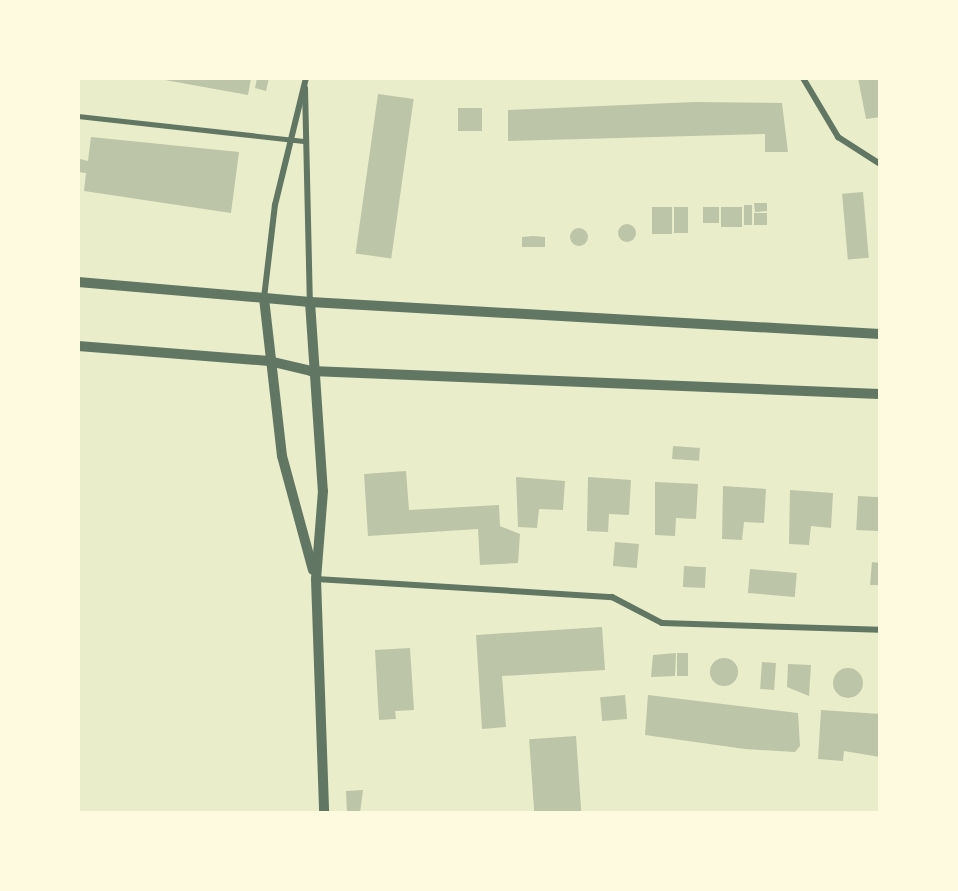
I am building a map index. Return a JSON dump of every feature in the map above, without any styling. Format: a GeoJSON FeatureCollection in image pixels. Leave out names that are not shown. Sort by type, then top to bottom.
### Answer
{"type":"FeatureCollection","features":[{"type":"Feature","properties":{"kind":"street"},"geometry":{"type":"LineString","coordinates":[[803,78],[838,137],[880,164]]}},
{"type":"Feature","properties":{"kind":"street"},"geometry":{"type":"LineString","coordinates":[[305,80],[288,139],[264,298],[269,361],[282,456],[316,579]]}},
{"type":"Feature","properties":{"kind":"street"},"geometry":{"type":"LineString","coordinates":[[305,80],[311,371],[323,491],[316,579],[324,813]]}},
{"type":"Feature","properties":{"kind":"street"},"geometry":{"type":"LineString","coordinates":[[78,282],[310,302],[880,334]]}},
{"type":"Feature","properties":{"kind":"street"},"geometry":{"type":"LineString","coordinates":[[78,346],[269,361],[311,371],[880,394]]}},
{"type":"Feature","properties":{"kind":"street"},"geometry":{"type":"LineString","coordinates":[[316,579],[612,597],[662,624],[880,630]]}},
{"type":"Feature","properties":{"kind":"lane"},"geometry":{"type":"LineString","coordinates":[[78,116],[306,141]]}},
{"type":"Feature","properties":{"kind":"building"},"geometry":{"type":"Polygon","coordinates":[[[154,78],[251,78],[248,95],[154,78]]]}},
{"type":"Feature","properties":{"kind":"building"},"geometry":{"type":"Polygon","coordinates":[[[257,78],[269,78],[266,91],[255,88],[257,78]]]}},
{"type":"Feature","properties":{"kind":"building"},"geometry":{"type":"Polygon","coordinates":[[[858,78],[880,78],[880,117],[866,119],[858,78]]]}},
{"type":"Feature","properties":{"kind":"building"},"geometry":{"type":"Polygon","coordinates":[[[378,94],[414,99],[391,258],[356,253],[378,94]]]}},
{"type":"Feature","properties":{"kind":"building"},"geometry":{"type":"Polygon","coordinates":[[[695,102],[782,103],[788,152],[765,152],[765,134],[508,141],[508,110],[695,102]]]}},
{"type":"Feature","properties":{"kind":"building"},"geometry":{"type":"Polygon","coordinates":[[[458,108],[482,108],[482,131],[458,131],[458,108]]]}},
{"type":"Feature","properties":{"kind":"building"},"geometry":{"type":"Polygon","coordinates":[[[91,137],[239,152],[231,213],[84,191],[86,173],[78,172],[80,159],[88,161],[91,137]]]}},
{"type":"Feature","properties":{"kind":"building"},"geometry":{"type":"Polygon","coordinates":[[[863,192],[869,258],[848,260],[842,194],[863,192]]]}},
{"type":"Feature","properties":{"kind":"building"},"geometry":{"type":"Polygon","coordinates":[[[754,203],[767,203],[767,211],[755,212],[754,203]]]}},
{"type":"Feature","properties":{"kind":"building"},"geometry":{"type":"Polygon","coordinates":[[[744,205],[752,205],[752,225],[744,225],[744,205]]]}},
{"type":"Feature","properties":{"kind":"building"},"geometry":{"type":"Polygon","coordinates":[[[652,207],[672,207],[672,234],[652,234],[652,207]]]}},
{"type":"Feature","properties":{"kind":"building"},"geometry":{"type":"Polygon","coordinates":[[[674,207],[688,207],[688,233],[674,233],[674,207]]]}},
{"type":"Feature","properties":{"kind":"building"},"geometry":{"type":"Polygon","coordinates":[[[703,207],[719,207],[719,223],[703,223],[703,207]]]}},
{"type":"Feature","properties":{"kind":"building"},"geometry":{"type":"Polygon","coordinates":[[[721,207],[742,207],[742,227],[721,227],[721,207]]]}},
{"type":"Feature","properties":{"kind":"building"},"geometry":{"type":"Polygon","coordinates":[[[754,213],[767,213],[767,225],[754,225],[754,213]]]}},
{"type":"Feature","properties":{"kind":"building"},"geometry":{"type":"Polygon","coordinates":[[[627,224],[633,227],[636,233],[633,239],[627,242],[621,239],[618,233],[621,227],[627,224]]]}},
{"type":"Feature","properties":{"kind":"building"},"geometry":{"type":"Polygon","coordinates":[[[579,228],[585,231],[588,237],[585,243],[579,246],[573,243],[570,237],[573,231],[579,228]]]}},
{"type":"Feature","properties":{"kind":"building"},"geometry":{"type":"Polygon","coordinates":[[[522,237],[545,237],[545,247],[522,247],[522,237]]]}},
{"type":"Feature","properties":{"kind":"building"},"geometry":{"type":"Polygon","coordinates":[[[673,446],[700,448],[699,461],[672,459],[673,446]]]}},
{"type":"Feature","properties":{"kind":"building"},"geometry":{"type":"Polygon","coordinates":[[[406,471],[409,510],[499,505],[500,526],[520,534],[518,563],[480,565],[478,529],[368,536],[364,474],[406,471]]]}},
{"type":"Feature","properties":{"kind":"building"},"geometry":{"type":"Polygon","coordinates":[[[516,477],[565,481],[563,510],[539,509],[537,528],[518,527],[516,477]]]}},
{"type":"Feature","properties":{"kind":"building"},"geometry":{"type":"Polygon","coordinates":[[[588,477],[631,480],[629,515],[609,514],[608,532],[587,531],[588,477]]]}},
{"type":"Feature","properties":{"kind":"building"},"geometry":{"type":"Polygon","coordinates":[[[655,482],[698,484],[696,519],[676,518],[675,536],[655,535],[655,482]]]}},
{"type":"Feature","properties":{"kind":"building"},"geometry":{"type":"Polygon","coordinates":[[[723,486],[766,489],[764,523],[744,522],[742,540],[722,539],[723,486]]]}},
{"type":"Feature","properties":{"kind":"building"},"geometry":{"type":"Polygon","coordinates":[[[790,490],[833,493],[831,528],[811,526],[809,545],[789,544],[790,490]]]}},
{"type":"Feature","properties":{"kind":"building"},"geometry":{"type":"Polygon","coordinates":[[[858,496],[880,497],[878,531],[856,530],[858,496]]]}},
{"type":"Feature","properties":{"kind":"building"},"geometry":{"type":"Polygon","coordinates":[[[615,542],[639,544],[637,568],[613,566],[615,542]]]}},
{"type":"Feature","properties":{"kind":"building"},"geometry":{"type":"Polygon","coordinates":[[[872,562],[880,563],[880,585],[870,585],[872,562]]]}},
{"type":"Feature","properties":{"kind":"building"},"geometry":{"type":"Polygon","coordinates":[[[684,566],[706,567],[705,588],[683,587],[684,566]]]}},
{"type":"Feature","properties":{"kind":"building"},"geometry":{"type":"Polygon","coordinates":[[[750,569],[797,573],[795,597],[748,593],[750,569]]]}},
{"type":"Feature","properties":{"kind":"building"},"geometry":{"type":"Polygon","coordinates":[[[602,627],[605,670],[502,676],[506,727],[482,729],[476,635],[602,627]]]}},
{"type":"Feature","properties":{"kind":"building"},"geometry":{"type":"Polygon","coordinates":[[[410,648],[414,710],[395,711],[396,719],[379,720],[375,650],[410,648]]]}},
{"type":"Feature","properties":{"kind":"building"},"geometry":{"type":"Polygon","coordinates":[[[676,653],[675,676],[651,677],[653,655],[676,653]]]}},
{"type":"Feature","properties":{"kind":"building"},"geometry":{"type":"Polygon","coordinates":[[[677,653],[688,653],[688,676],[677,676],[677,653]]]}},
{"type":"Feature","properties":{"kind":"building"},"geometry":{"type":"Polygon","coordinates":[[[724,658],[734,662],[738,672],[734,682],[724,686],[714,682],[710,672],[714,662],[724,658]]]}},
{"type":"Feature","properties":{"kind":"building"},"geometry":{"type":"Polygon","coordinates":[[[762,662],[776,663],[774,690],[760,689],[762,662]]]}},
{"type":"Feature","properties":{"kind":"building"},"geometry":{"type":"Polygon","coordinates":[[[788,664],[811,665],[809,696],[787,687],[788,664]]]}},
{"type":"Feature","properties":{"kind":"building"},"geometry":{"type":"Polygon","coordinates":[[[848,668],[854,669],[862,677],[862,689],[854,697],[848,698],[842,697],[834,689],[833,683],[834,677],[842,669],[848,668]]]}},
{"type":"Feature","properties":{"kind":"building"},"geometry":{"type":"Polygon","coordinates":[[[625,695],[627,719],[602,721],[600,697],[625,695]]]}},
{"type":"Feature","properties":{"kind":"building"},"geometry":{"type":"Polygon","coordinates":[[[648,695],[798,713],[800,746],[795,752],[745,749],[645,735],[648,695]]]}},
{"type":"Feature","properties":{"kind":"building"},"geometry":{"type":"Polygon","coordinates":[[[821,710],[880,714],[880,757],[844,751],[843,761],[818,759],[821,710]]]}},
{"type":"Feature","properties":{"kind":"building"},"geometry":{"type":"Polygon","coordinates":[[[576,736],[581,813],[534,813],[529,739],[576,736]]]}},
{"type":"Feature","properties":{"kind":"building"},"geometry":{"type":"Polygon","coordinates":[[[363,790],[360,813],[347,813],[346,791],[363,790]]]}}]}
